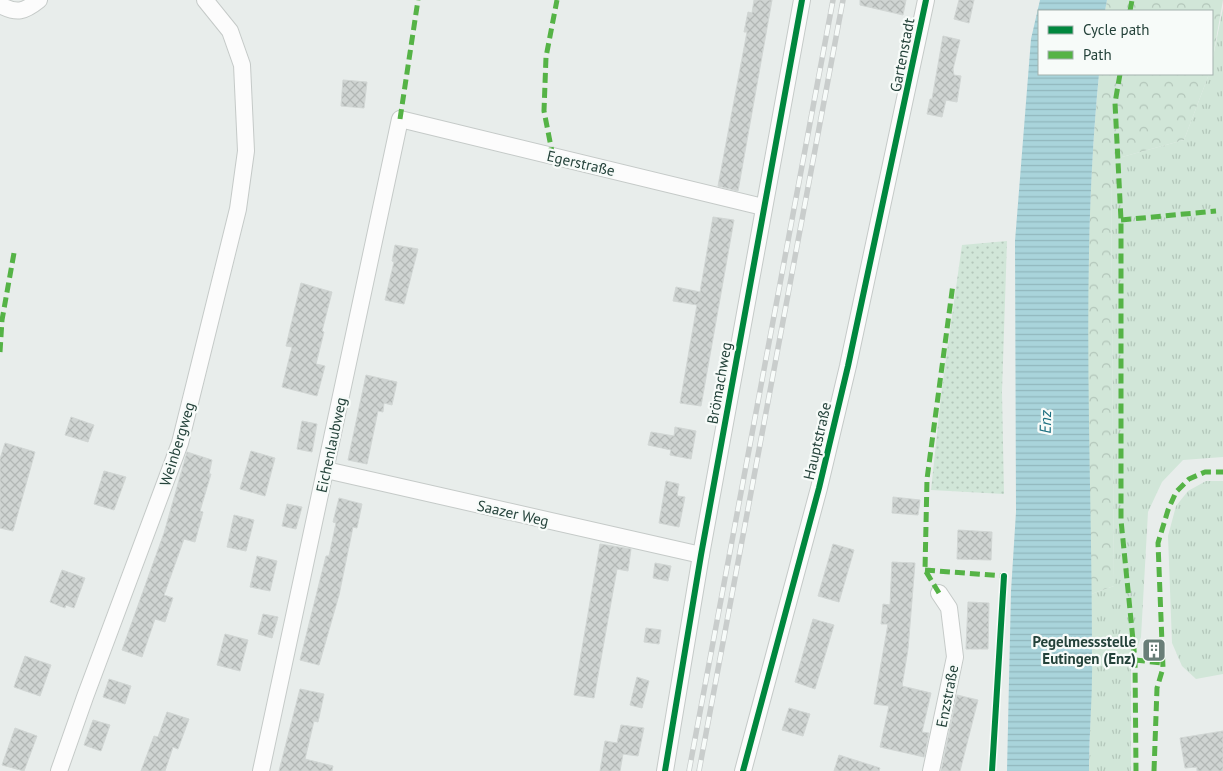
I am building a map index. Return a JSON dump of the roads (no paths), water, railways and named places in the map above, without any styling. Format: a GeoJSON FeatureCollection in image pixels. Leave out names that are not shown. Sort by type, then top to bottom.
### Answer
{"type":"FeatureCollection","features":[{"type":"Feature","properties":{"kind":"street"},"geometry":{"type":"LineString","coordinates":[[0,5],[12,11],[27,10],[39,0]]}},
{"type":"Feature","properties":{"kind":"street","name":"Weinbergweg"},"geometry":{"type":"LineString","coordinates":[[59,771],[180,443],[238,209],[246,151],[242,65],[230,31],[205,0]]}},
{"type":"Feature","properties":{"kind":"street","name":"Brömachweg"},"geometry":{"type":"LineString","coordinates":[[665,771],[701,555],[802,0]]}},
{"type":"Feature","properties":{"kind":"street","name":"Gartenstadt"},"geometry":{"type":"LineString","coordinates":[[903,114],[926,0]]}},
{"type":"Feature","properties":{"kind":"street","name":"Hauptstraße"},"geometry":{"type":"LineString","coordinates":[[743,771],[819,488],[903,114]]}},
{"type":"Feature","properties":{"kind":"street","name":"Egerstraße"},"geometry":{"type":"LineString","coordinates":[[400,119],[763,207]]}},
{"type":"Feature","properties":{"kind":"street","name":"Eichenlaubweg"},"geometry":{"type":"LineString","coordinates":[[261,771],[400,119]]}},
{"type":"Feature","properties":{"kind":"street","name":"Saazer Weg"},"geometry":{"type":"LineString","coordinates":[[326,470],[701,555]]}},
{"type":"Feature","properties":{"kind":"street","name":"Enzstraße"},"geometry":{"type":"LineString","coordinates":[[931,771],[955,657],[949,608],[939,593]]}},
{"type":"Feature","properties":{"kind":"water","name":"Enz"},"geometry":{"type":"Polygon","coordinates":[[[1040,0],[1107,0],[1105,10],[1038,10],[1038,75],[1099,75],[1093,146],[1088,291],[1092,582],[1089,771],[1007,771],[1011,591],[1016,512],[1015,241],[1031,39],[1040,0]]]}},
{"type":"Feature","properties":{"kind":"railway"},"geometry":{"type":"LineString","coordinates":[[689,771],[833,0]]}},
{"type":"Feature","properties":{"kind":"railway"},"geometry":{"type":"LineString","coordinates":[[699,771],[843,0]]}},
{"type":"Feature","properties":{"kind":"place","name":"Pegelmessstelle Eutingen (Enz)"},"geometry":{"type":"Point","coordinates":[1154,650]}}]}
